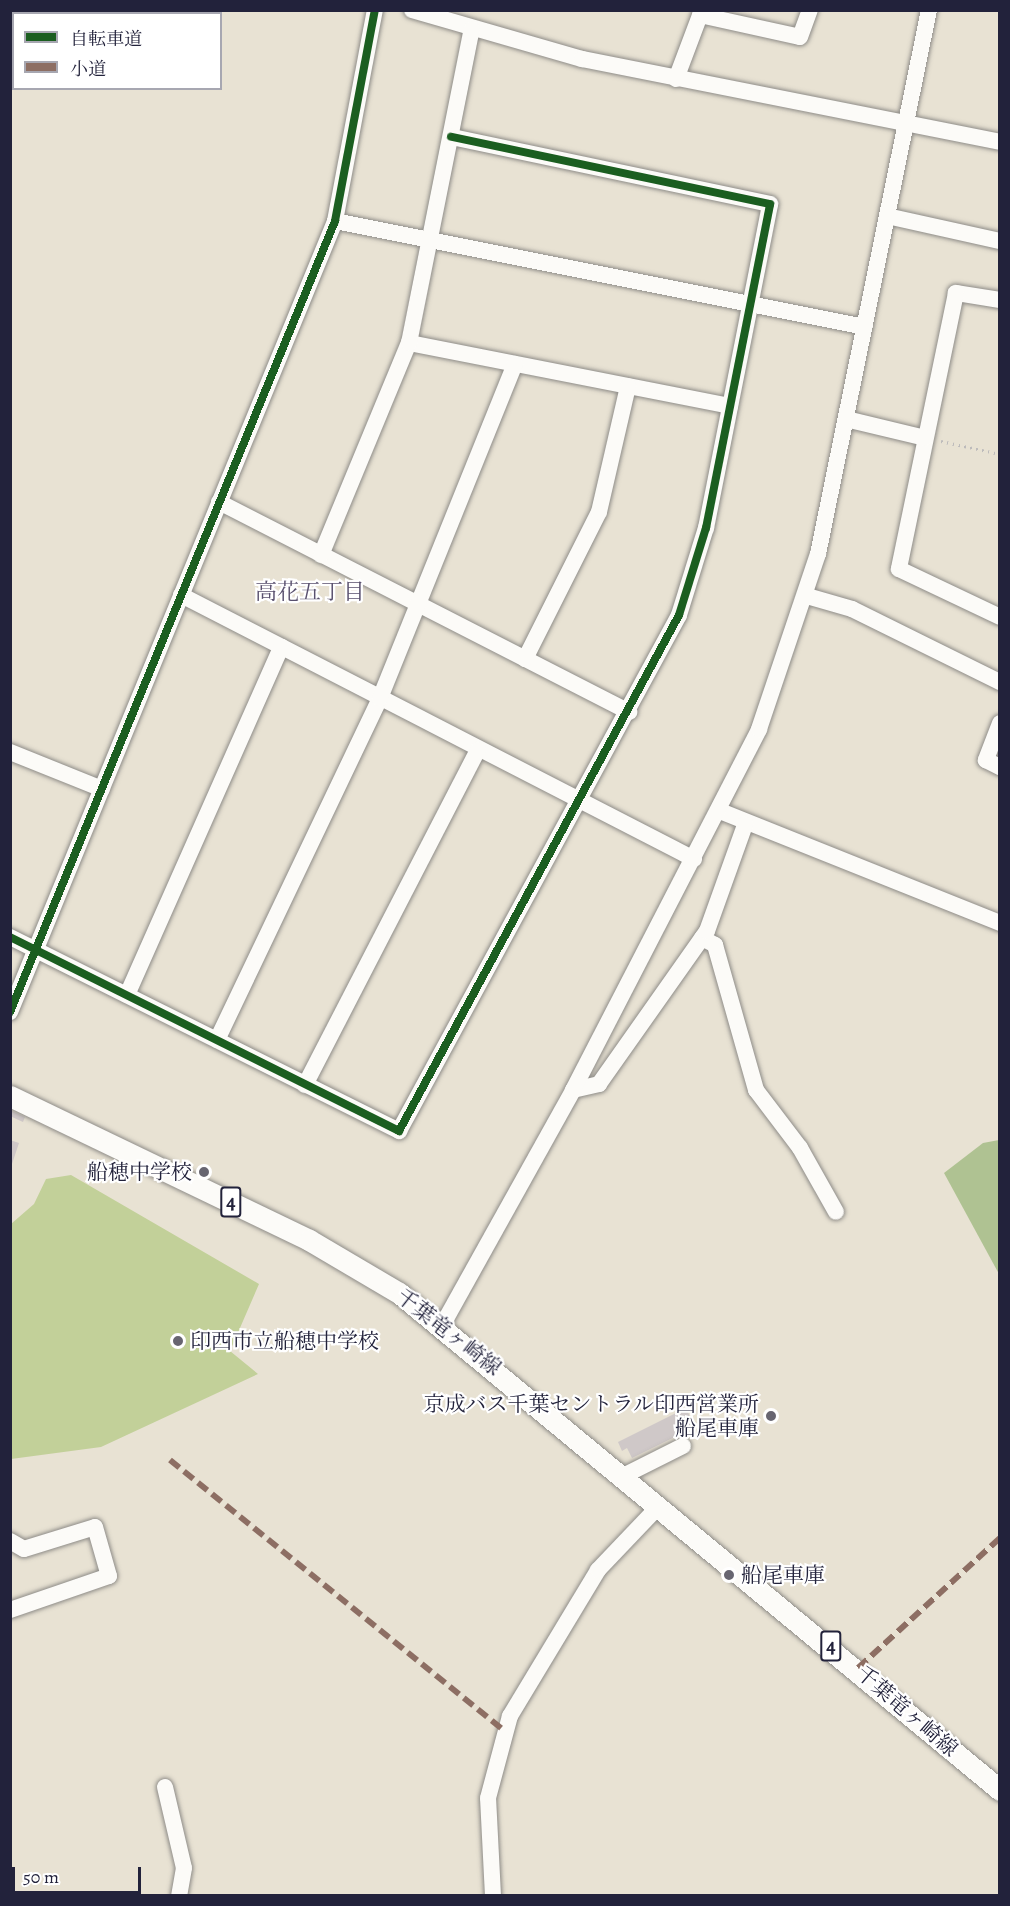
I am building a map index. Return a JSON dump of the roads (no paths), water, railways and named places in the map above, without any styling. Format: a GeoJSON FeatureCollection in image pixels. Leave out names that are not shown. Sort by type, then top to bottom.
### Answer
{"type":"FeatureCollection","features":[{"type":"Feature","properties":{"kind":"main road","name":"千葉竜ヶ崎線"},"geometry":{"type":"LineString","coordinates":[[10,1096],[309,1240],[443,1324],[999,1790]]}},
{"type":"Feature","properties":{"kind":"street"},"geometry":{"type":"LineString","coordinates":[[10,1012],[335,221],[375,10]]}},
{"type":"Feature","properties":{"kind":"street"},"geometry":{"type":"LineString","coordinates":[[412,10],[472,29],[676,79],[999,142]]}},
{"type":"Feature","properties":{"kind":"street"},"geometry":{"type":"LineString","coordinates":[[676,79],[701,13],[800,37],[810,10]]}},
{"type":"Feature","properties":{"kind":"street"},"geometry":{"type":"LineString","coordinates":[[443,1324],[573,1089],[720,811],[759,729],[807,596],[866,327],[904,122],[929,10]]}},
{"type":"Feature","properties":{"kind":"street"},"geometry":{"type":"LineString","coordinates":[[321,555],[409,343],[472,29]]}},
{"type":"Feature","properties":{"kind":"street"},"geometry":{"type":"LineString","coordinates":[[10,937],[399,1131],[629,712],[690,589],[730,406],[770,204],[451,137]]}},
{"type":"Feature","properties":{"kind":"street"},"geometry":{"type":"LineString","coordinates":[[887,216],[999,241]]}},
{"type":"Feature","properties":{"kind":"street"},"geometry":{"type":"LineString","coordinates":[[335,221],[866,327]]}},
{"type":"Feature","properties":{"kind":"street"},"geometry":{"type":"LineString","coordinates":[[999,300],[956,293],[899,569],[999,617]]}},
{"type":"Feature","properties":{"kind":"street"},"geometry":{"type":"LineString","coordinates":[[409,343],[730,406]]}},
{"type":"Feature","properties":{"kind":"street"},"geometry":{"type":"LineString","coordinates":[[217,1040],[380,698],[515,364]]}},
{"type":"Feature","properties":{"kind":"street"},"geometry":{"type":"LineString","coordinates":[[525,659],[599,512],[628,386]]}},
{"type":"Feature","properties":{"kind":"street"},"geometry":{"type":"LineString","coordinates":[[846,418],[925,438]]}},
{"type":"Feature","properties":{"kind":"street"},"geometry":{"type":"LineString","coordinates":[[219,502],[629,712]]}},
{"type":"Feature","properties":{"kind":"street"},"geometry":{"type":"LineString","coordinates":[[181,595],[478,750],[694,859]]}},
{"type":"Feature","properties":{"kind":"street"},"geometry":{"type":"LineString","coordinates":[[807,596],[852,609],[999,682]]}},
{"type":"Feature","properties":{"kind":"street"},"geometry":{"type":"LineString","coordinates":[[127,995],[281,647]]}},
{"type":"Feature","properties":{"kind":"street"},"geometry":{"type":"LineString","coordinates":[[999,723],[986,760],[999,767]]}},
{"type":"Feature","properties":{"kind":"street"},"geometry":{"type":"LineString","coordinates":[[305,1084],[478,750]]}},
{"type":"Feature","properties":{"kind":"street"},"geometry":{"type":"LineString","coordinates":[[10,752],[102,789]]}},
{"type":"Feature","properties":{"kind":"street"},"geometry":{"type":"LineString","coordinates":[[720,811],[745,825],[999,923]]}},
{"type":"Feature","properties":{"kind":"street"},"geometry":{"type":"LineString","coordinates":[[573,1089],[599,1084],[702,938],[745,825]]}},
{"type":"Feature","properties":{"kind":"street"},"geometry":{"type":"LineString","coordinates":[[702,938],[715,945],[756,1090],[800,1148],[836,1212]]}},
{"type":"Feature","properties":{"kind":"street"},"geometry":{"type":"LineString","coordinates":[[623,1476],[683,1446]]}},
{"type":"Feature","properties":{"kind":"street"},"geometry":{"type":"LineString","coordinates":[[493,1896],[488,1798],[510,1716],[598,1570],[659,1506]]}},
{"type":"Feature","properties":{"kind":"street"},"geometry":{"type":"LineString","coordinates":[[10,1541],[24,1549],[95,1527],[109,1576],[10,1610]]}},
{"type":"Feature","properties":{"kind":"street"},"geometry":{"type":"LineString","coordinates":[[165,1787],[184,1868],[179,1896]]}},
{"type":"Feature","properties":{"kind":"place","name":"船穂中学校"},"geometry":{"type":"Point","coordinates":[204,1172]}},
{"type":"Feature","properties":{"kind":"place","name":"印西市立船穂中学校"},"geometry":{"type":"Point","coordinates":[178,1341]}},
{"type":"Feature","properties":{"kind":"place","name":"京成バス千葉セントラル印西営業所 船尾車庫"},"geometry":{"type":"Point","coordinates":[771,1416]}},
{"type":"Feature","properties":{"kind":"place","name":"船尾車庫"},"geometry":{"type":"Point","coordinates":[729,1575]}},
{"type":"Feature","properties":{"kind":"district","name":"高花五丁目"},"geometry":{"type":"Point","coordinates":[310,593]}}]}
